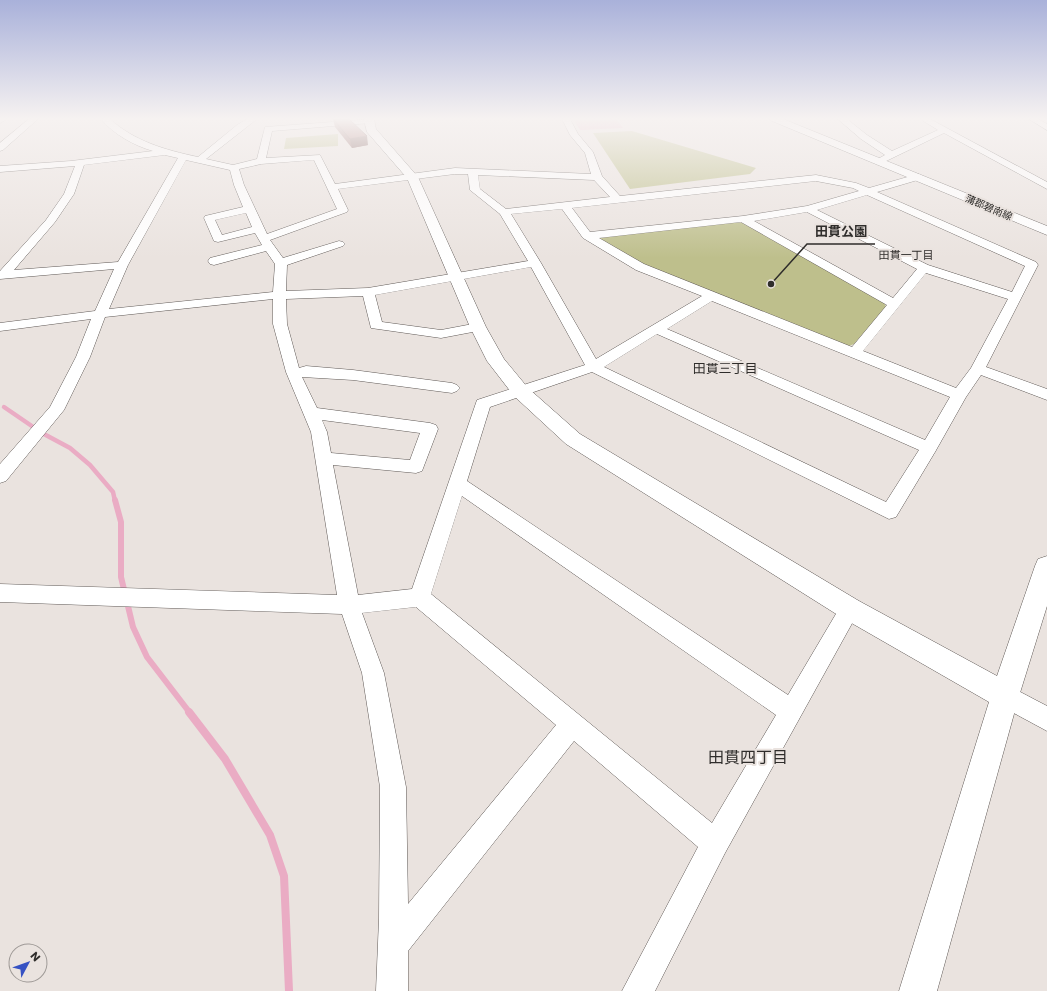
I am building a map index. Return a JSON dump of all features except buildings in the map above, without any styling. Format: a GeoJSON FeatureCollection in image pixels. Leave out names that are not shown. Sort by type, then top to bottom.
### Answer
{"type":"FeatureCollection","features":[{"type":"Feature","properties":{"kind":"street"},"geometry":{"type":"LineString","coordinates":[[0,169],[44,165]]}},
{"type":"Feature","properties":{"kind":"street"},"geometry":{"type":"LineString","coordinates":[[2,275],[50,222],[69,194],[81,165]]}},
{"type":"Feature","properties":{"kind":"street"},"geometry":{"type":"LineString","coordinates":[[0,476],[56,410],[83,357],[122,265],[178,165]]}},
{"type":"Feature","properties":{"kind":"street"},"geometry":{"type":"LineString","coordinates":[[221,165],[232,168],[243,165]]}},
{"type":"Feature","properties":{"kind":"street"},"geometry":{"type":"LineString","coordinates":[[214,261],[267,243],[343,210],[321,165]]}},
{"type":"Feature","properties":{"kind":"street"},"geometry":{"type":"LineString","coordinates":[[402,165],[412,177],[455,277],[478,327],[496,361],[521,392],[573,439],[850,609],[1047,719]]}},
{"type":"Feature","properties":{"kind":"street"},"geometry":{"type":"LineString","coordinates":[[593,165],[597,177],[618,200]]}},
{"type":"Feature","properties":{"kind":"street","name":"蒲郡碧南線"},"geometry":{"type":"LineString","coordinates":[[889,165],[1047,231]]}},
{"type":"Feature","properties":{"kind":"street"},"geometry":{"type":"LineString","coordinates":[[1009,165],[1047,186]]}},
{"type":"Feature","properties":{"kind":"street"},"geometry":{"type":"LineString","coordinates":[[232,168],[236,173],[237,182],[249,210],[280,263],[278,295],[280,324],[294,374],[320,432],[323,458],[349,605],[373,673],[393,786],[392,991]]}},
{"type":"Feature","properties":{"kind":"street"},"geometry":{"type":"LineString","coordinates":[[333,187],[455,172],[597,177]]}},
{"type":"Feature","properties":{"kind":"street"},"geometry":{"type":"LineString","coordinates":[[473,173],[475,190],[504,212],[593,367],[890,512],[959,395],[978,368],[1032,265],[869,191],[856,186],[816,178],[504,212]]}},
{"type":"Feature","properties":{"kind":"street"},"geometry":{"type":"LineString","coordinates":[[587,236],[743,219],[808,209],[918,177]]}},
{"type":"Feature","properties":{"kind":"street"},"geometry":{"type":"LineString","coordinates":[[566,206],[587,236],[640,268],[855,352],[959,395]]}},
{"type":"Feature","properties":{"kind":"street"},"geometry":{"type":"LineString","coordinates":[[808,209],[924,268],[1015,297]]}},
{"type":"Feature","properties":{"kind":"street"},"geometry":{"type":"LineString","coordinates":[[249,210],[209,218],[218,240],[259,228]]}},
{"type":"Feature","properties":{"kind":"street"},"geometry":{"type":"LineString","coordinates":[[743,219],[895,304]]}},
{"type":"Feature","properties":{"kind":"street"},"geometry":{"type":"LineString","coordinates":[[280,263],[340,244]]}},
{"type":"Feature","properties":{"kind":"street"},"geometry":{"type":"LineString","coordinates":[[0,327],[100,314],[278,295],[368,292],[535,264]]}},
{"type":"Feature","properties":{"kind":"street"},"geometry":{"type":"LineString","coordinates":[[2,275],[122,265]]}},
{"type":"Feature","properties":{"kind":"street"},"geometry":{"type":"LineString","coordinates":[[855,352],[924,268]]}},
{"type":"Feature","properties":{"kind":"street"},"geometry":{"type":"LineString","coordinates":[[368,292],[376,325],[441,334],[478,327]]}},
{"type":"Feature","properties":{"kind":"street"},"geometry":{"type":"LineString","coordinates":[[420,597],[483,404],[593,367],[711,296]]}},
{"type":"Feature","properties":{"kind":"street"},"geometry":{"type":"LineString","coordinates":[[656,329],[929,448]]}},
{"type":"Feature","properties":{"kind":"street"},"geometry":{"type":"LineString","coordinates":[[978,368],[1047,395]]}},
{"type":"Feature","properties":{"kind":"street"},"geometry":{"type":"LineString","coordinates":[[294,374],[306,371],[353,375],[452,388]]}},
{"type":"Feature","properties":{"kind":"street"},"geometry":{"type":"LineString","coordinates":[[311,413],[430,429],[416,467],[323,458]]}},
{"type":"Feature","properties":{"kind":"street"},"geometry":{"type":"LineString","coordinates":[[457,484],[791,711]]}},
{"type":"Feature","properties":{"kind":"street"},"geometry":{"type":"LineString","coordinates":[[918,991],[1005,696],[1047,566]]}},
{"type":"Feature","properties":{"kind":"street"},"geometry":{"type":"LineString","coordinates":[[0,592],[349,605],[420,597],[715,843]]}},
{"type":"Feature","properties":{"kind":"street"},"geometry":{"type":"LineString","coordinates":[[638,991],[715,843],[850,609]]}},
{"type":"Feature","properties":{"kind":"street"},"geometry":{"type":"LineString","coordinates":[[393,946],[572,724]]}},
{"type":"Feature","properties":{"kind":"green space"},"geometry":{"type":"Polygon","coordinates":[[[614,165],[747,165],[756,168],[750,174],[630,189],[614,165]]]}},
{"type":"Feature","properties":{"kind":"green space"},"geometry":{"type":"Polygon","coordinates":[[[736,222],[743,223],[884,302],[886,307],[854,344],[849,346],[645,266],[598,238],[736,222]]]}},
{"type":"Feature","properties":{"kind":"waterway"},"geometry":{"type":"LineString","coordinates":[[4,407],[42,433],[70,448],[90,465],[113,492],[115,501]]}},
{"type":"Feature","properties":{"kind":"waterway"},"geometry":{"type":"LineString","coordinates":[[115,500],[121,522],[121,577],[133,627],[147,657],[190,713]]}},
{"type":"Feature","properties":{"kind":"waterway"},"geometry":{"type":"LineString","coordinates":[[189,712],[225,759],[270,835],[284,876],[289,991]]}},
{"type":"Feature","properties":{"kind":"place","name":"田貫公園"},"geometry":{"type":"Point","coordinates":[771,284]}},
{"type":"Feature","properties":{"kind":"district","name":"田貫一丁目"},"geometry":{"type":"Point","coordinates":[906,255]}},
{"type":"Feature","properties":{"kind":"district","name":"田貫三丁目"},"geometry":{"type":"Point","coordinates":[725,368]}},
{"type":"Feature","properties":{"kind":"district","name":"田貫四丁目"},"geometry":{"type":"Point","coordinates":[748,757]}}]}
